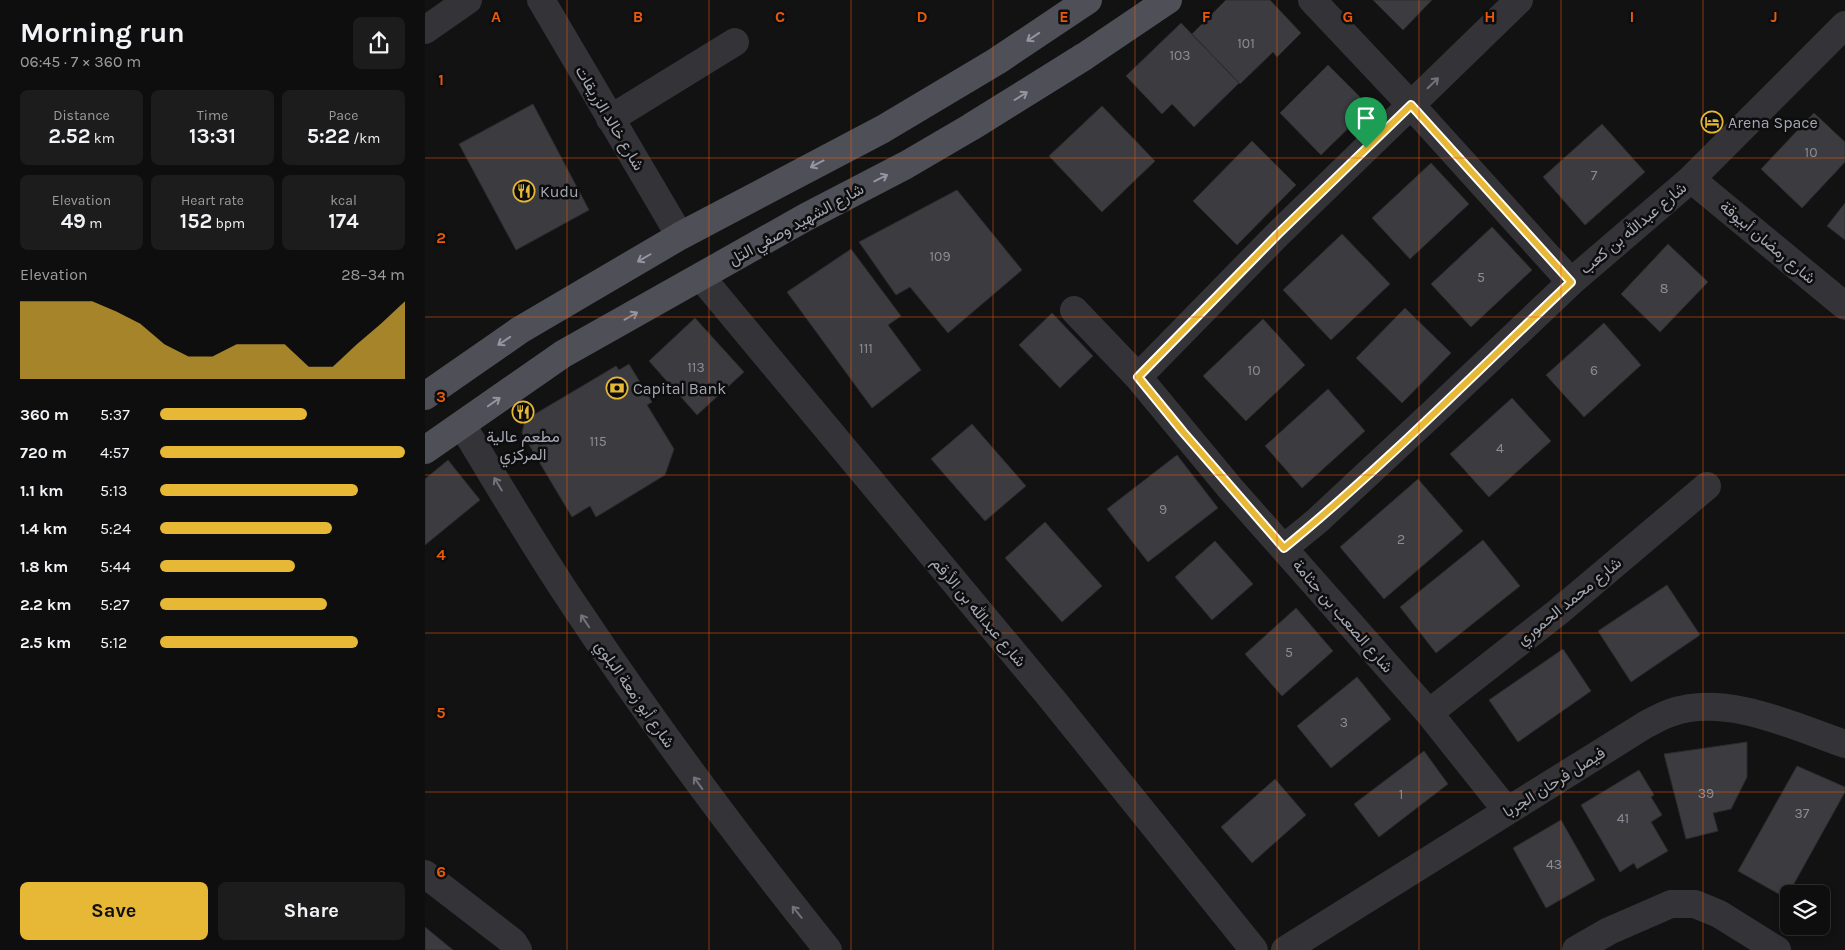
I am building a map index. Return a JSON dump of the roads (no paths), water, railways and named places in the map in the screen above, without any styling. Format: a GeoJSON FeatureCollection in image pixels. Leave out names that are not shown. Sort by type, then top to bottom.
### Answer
{"type":"FeatureCollection","features":[{"type":"Feature","properties":{"kind":"main road"},"geometry":{"type":"LineString","coordinates":[[425,396],[520,330],[681,236],[883,129],[997,61],[1087,0]]}},
{"type":"Feature","properties":{"kind":"main road","name":"شارع الشهيد وصفي التل"},"geometry":{"type":"LineString","coordinates":[[425,450],[563,354],[806,217],[906,165],[971,127],[1085,56],[1168,0]]}},
{"type":"Feature","properties":{"kind":"main road"},"geometry":{"type":"LineString","coordinates":[[949,90],[971,127]]}},
{"type":"Feature","properties":{"kind":"main road"},"geometry":{"type":"LineString","coordinates":[[883,129],[906,165]]}},
{"type":"Feature","properties":{"kind":"street"},"geometry":{"type":"LineString","coordinates":[[425,30],[468,0]]}},
{"type":"Feature","properties":{"kind":"street","name":"شارع خالد الزريقات"},"geometry":{"type":"LineString","coordinates":[[541,0],[681,236]]}},
{"type":"Feature","properties":{"kind":"street"},"geometry":{"type":"LineString","coordinates":[[1312,0],[1411,105],[1571,282]]}},
{"type":"Feature","properties":{"kind":"street"},"geometry":{"type":"LineString","coordinates":[[1138,377],[1277,235],[1519,0]]}},
{"type":"Feature","properties":{"kind":"street","name":"شارع عبدالله بن كعب"},"geometry":{"type":"LineString","coordinates":[[1284,548],[1317,521],[1571,282],[1691,179],[1845,25]]}},
{"type":"Feature","properties":{"kind":"street"},"geometry":{"type":"LineString","coordinates":[[610,119],[735,42]]}},
{"type":"Feature","properties":{"kind":"street","name":"شارع رمضان أبيوقة"},"geometry":{"type":"LineString","coordinates":[[1691,179],[1845,306]]}},
{"type":"Feature","properties":{"kind":"street","name":"شارع عبدالله بن الأرقم"},"geometry":{"type":"LineString","coordinates":[[701,277],[1052,699],[1254,950]]}},
{"type":"Feature","properties":{"kind":"street","name":"شارع الصعب بن جثامة"},"geometry":{"type":"LineString","coordinates":[[1074,310],[1138,377],[1183,432],[1429,713],[1507,811]]}},
{"type":"Feature","properties":{"kind":"street","name":"شارع أبو زمعة البلوي"},"geometry":{"type":"LineString","coordinates":[[462,425],[518,518],[577,610],[639,700],[727,821],[828,950]]}},
{"type":"Feature","properties":{"kind":"street","name":"شارع محمد الحموري"},"geometry":{"type":"LineString","coordinates":[[1429,713],[1559,612],[1707,486]]}},
{"type":"Feature","properties":{"kind":"street","name":"فيصل فرحان الجربا"},"geometry":{"type":"LineString","coordinates":[[1285,950],[1645,725],[1670,712],[1695,708],[1724,707],[1741,710],[1845,744]]}},
{"type":"Feature","properties":{"kind":"street"},"geometry":{"type":"LineString","coordinates":[[425,874],[513,942],[518,950]]}},
{"type":"Feature","properties":{"kind":"street"},"geometry":{"type":"LineString","coordinates":[[1576,950],[1609,931],[1671,904],[1695,904],[1719,914],[1777,950]]}},
{"type":"Feature","properties":{"kind":"place","name":"Arena Space"},"geometry":{"type":"Point","coordinates":[1712,122]}},
{"type":"Feature","properties":{"kind":"place","name":"Kudu"},"geometry":{"type":"Point","coordinates":[524,191]}},
{"type":"Feature","properties":{"kind":"place","name":"Capital Bank"},"geometry":{"type":"Point","coordinates":[617,388]}},
{"type":"Feature","properties":{"kind":"place","name":"مطعم عالية المركزي"},"geometry":{"type":"Point","coordinates":[523,412]}}]}
